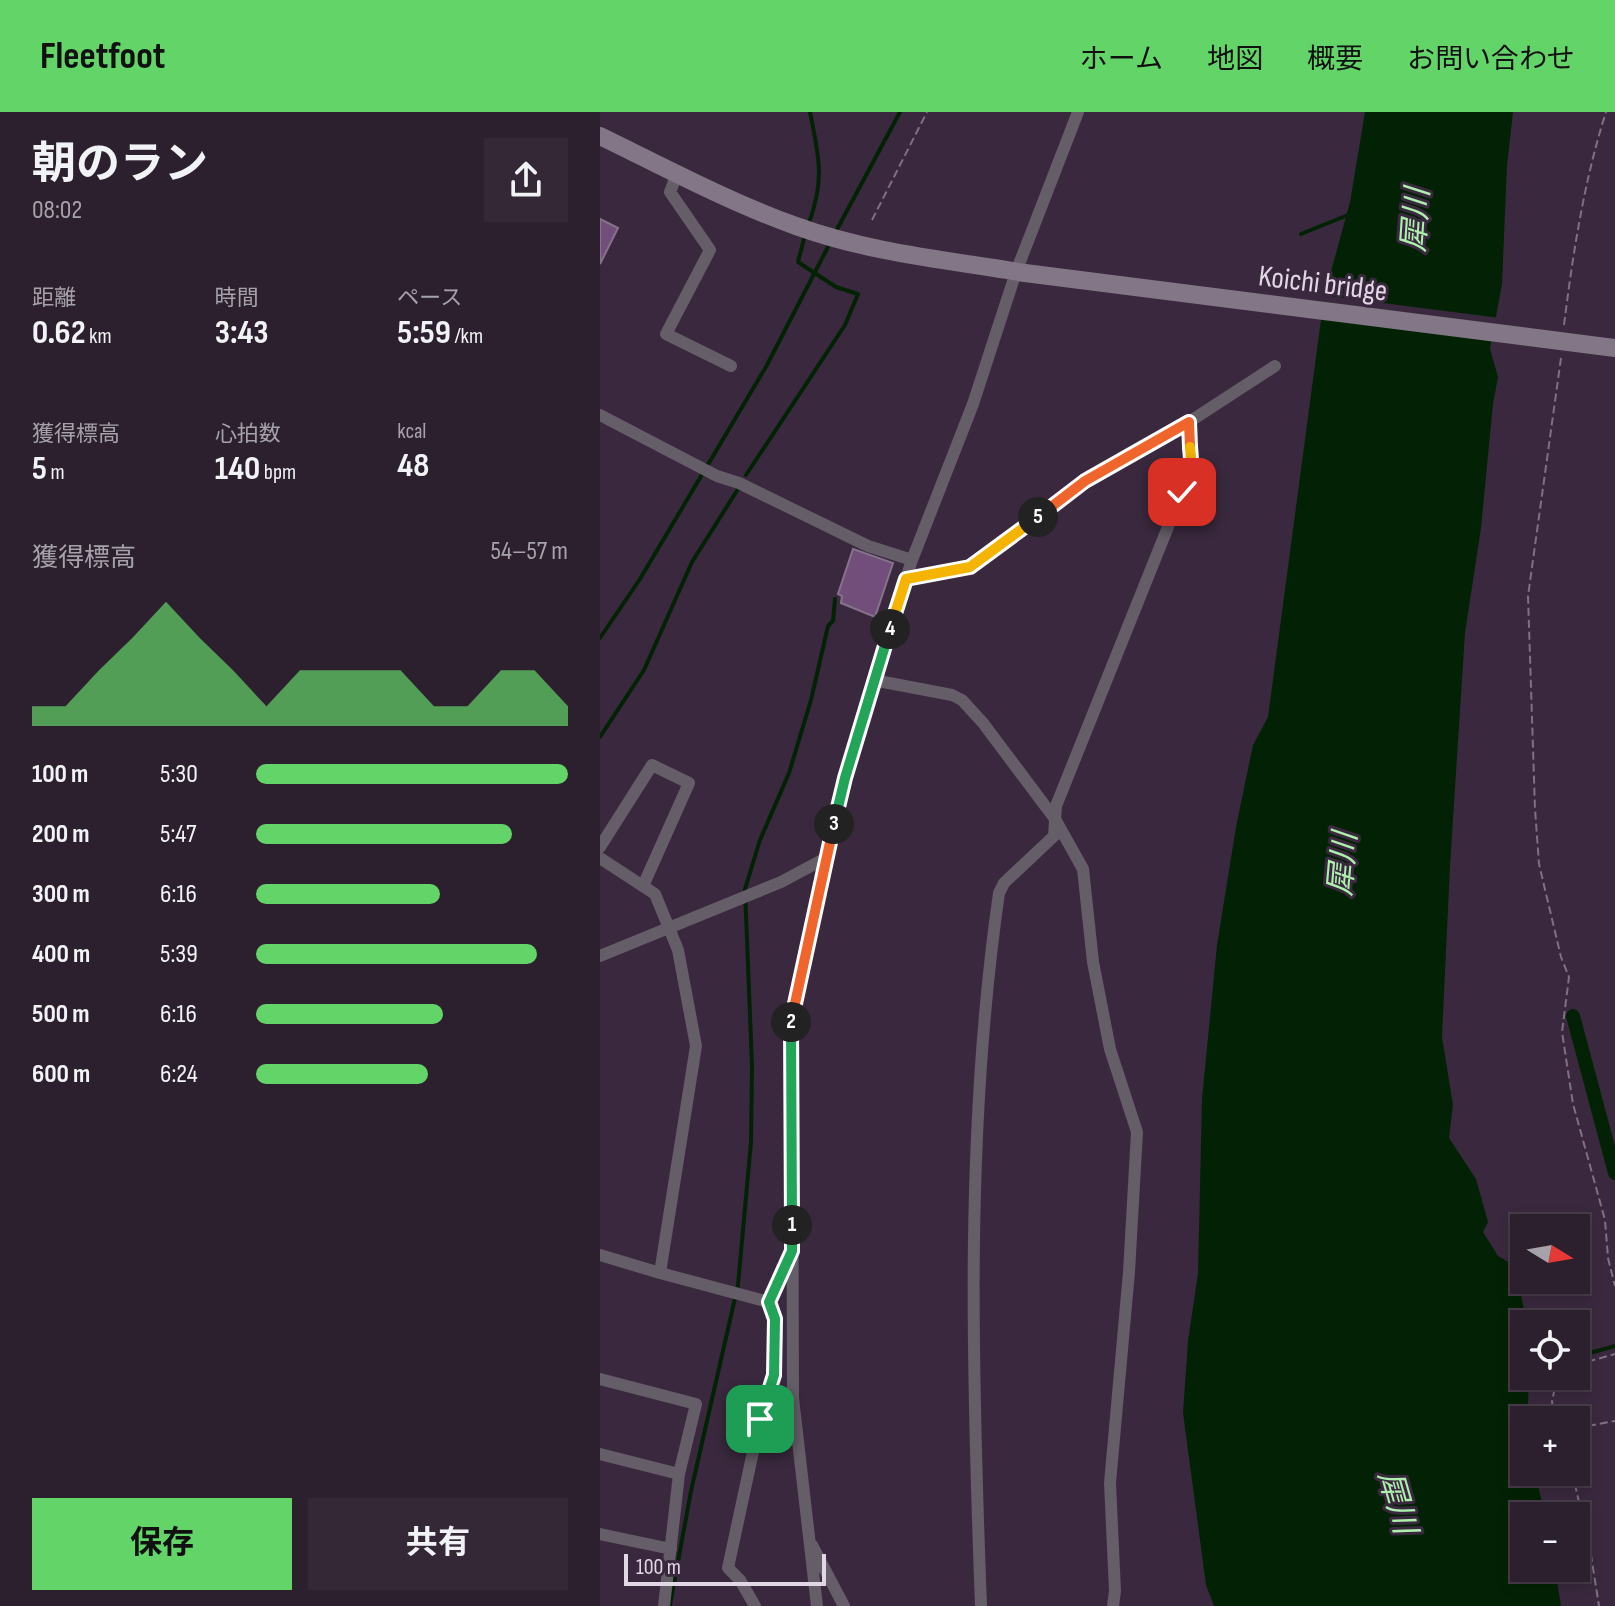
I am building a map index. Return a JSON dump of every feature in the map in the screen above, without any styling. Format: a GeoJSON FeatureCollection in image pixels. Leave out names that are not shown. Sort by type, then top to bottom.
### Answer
{"type":"FeatureCollection","features":[{"type":"Feature","properties":{"kind":"main road","name":"Koichi bridge"},"geometry":{"type":"LineString","coordinates":[[600,136],[677,174],[796,226],[867,247],[1020,272],[1615,348]]}},
{"type":"Feature","properties":{"kind":"street"},"geometry":{"type":"LineString","coordinates":[[817,1606],[793,1398],[792,1013],[845,778],[873,680],[912,560],[973,404],[1078,112]]}},
{"type":"Feature","properties":{"kind":"street"},"geometry":{"type":"LineString","coordinates":[[677,174],[670,192],[710,250],[666,334],[731,366]]}},
{"type":"Feature","properties":{"kind":"street"},"geometry":{"type":"LineString","coordinates":[[906,579],[977,564],[1085,481],[1189,422],[1275,366]]}},
{"type":"Feature","properties":{"kind":"street"},"geometry":{"type":"LineString","coordinates":[[600,415],[717,476],[739,483],[868,546],[912,560]]}},
{"type":"Feature","properties":{"kind":"street"},"geometry":{"type":"LineString","coordinates":[[981,1606],[973,1305],[978,1104],[988,973],[999,893],[1004,883],[1054,836],[1056,806],[1182,492],[1191,459],[1189,422]]}},
{"type":"Feature","properties":{"kind":"street"},"geometry":{"type":"LineString","coordinates":[[873,680],[952,695],[962,700],[1055,819],[1083,869],[1093,962],[1110,1049],[1137,1132],[1129,1272],[1110,1483],[1113,1606]]}},
{"type":"Feature","properties":{"kind":"street"},"geometry":{"type":"LineString","coordinates":[[600,847],[652,765],[689,783],[643,886]]}},
{"type":"Feature","properties":{"kind":"street"},"geometry":{"type":"LineString","coordinates":[[600,858],[655,894],[678,950],[696,1046],[660,1273]]}},
{"type":"Feature","properties":{"kind":"street"},"geometry":{"type":"LineString","coordinates":[[600,956],[752,894],[826,858]]}},
{"type":"Feature","properties":{"kind":"street"},"geometry":{"type":"LineString","coordinates":[[755,1606],[740,1580],[728,1568],[760,1419],[774,1375],[775,1319],[769,1302],[792,1251]]}},
{"type":"Feature","properties":{"kind":"street"},"geometry":{"type":"LineString","coordinates":[[600,1255],[769,1302]]}},
{"type":"Feature","properties":{"kind":"street"},"geometry":{"type":"LineString","coordinates":[[600,1379],[696,1404],[679,1474],[664,1606]]}},
{"type":"Feature","properties":{"kind":"street"},"geometry":{"type":"LineString","coordinates":[[600,1454],[679,1474]]}},
{"type":"Feature","properties":{"kind":"street"},"geometry":{"type":"LineString","coordinates":[[600,1534],[671,1549]]}},
{"type":"Feature","properties":{"kind":"street"},"geometry":{"type":"LineString","coordinates":[[807,1535],[844,1606]]}},
{"type":"Feature","properties":{"kind":"path"},"geometry":{"type":"LineString","coordinates":[[872,220],[927,112]]}},
{"type":"Feature","properties":{"kind":"path"},"geometry":{"type":"LineString","coordinates":[[1564,328],[1573,253],[1596,144],[1606,112]]}},
{"type":"Feature","properties":{"kind":"path"},"geometry":{"type":"LineString","coordinates":[[1573,358],[1560,358],[1548,468],[1528,596],[1535,809],[1539,864],[1561,957],[1569,977],[1562,1032],[1573,1104],[1605,1220],[1608,1258],[1615,1286]]}},
{"type":"Feature","properties":{"kind":"path"},"geometry":{"type":"LineString","coordinates":[[1590,1361],[1615,1354]]}},
{"type":"Feature","properties":{"kind":"path"},"geometry":{"type":"LineString","coordinates":[[1590,1426],[1615,1421]]}},
{"type":"Feature","properties":{"kind":"path"},"geometry":{"type":"LineString","coordinates":[[1575,1486],[1599,1606]]}},
{"type":"Feature","properties":{"kind":"water","name":"犀川"},"geometry":{"type":"Polygon","coordinates":[[[1365,112],[1513,112],[1507,166],[1502,284],[1490,349],[1498,377],[1481,528],[1465,633],[1442,1037],[1453,1105],[1449,1138],[1476,1179],[1488,1222],[1483,1232],[1498,1256],[1510,1263],[1510,1294],[1521,1294],[1524,1310],[1510,1310],[1510,1390],[1529,1390],[1528,1406],[1510,1406],[1510,1486],[1538,1486],[1542,1502],[1510,1502],[1510,1582],[1557,1582],[1561,1606],[1214,1606],[1206,1585],[1183,1413],[1188,1341],[1198,1273],[1202,1099],[1217,945],[1253,745],[1268,717],[1324,297],[1350,202],[1365,112]]]}},
{"type":"Feature","properties":{"kind":"pier"},"geometry":{"type":"Polygon","coordinates":[[[1320,295],[1500,318],[1496,339],[1317,316],[1320,295]]]}},
{"type":"Feature","properties":{"kind":"building"},"geometry":{"type":"Polygon","coordinates":[[[600,219],[618,228],[600,264],[600,219]]]}},
{"type":"Feature","properties":{"kind":"building"},"geometry":{"type":"Polygon","coordinates":[[[853,549],[893,563],[875,617],[841,603],[842,596],[838,594],[853,549]]]}},
{"type":"Feature","properties":{"kind":"waterway"},"geometry":{"type":"LineString","coordinates":[[809,223],[819,180],[810,112]]}},
{"type":"Feature","properties":{"kind":"waterway"},"geometry":{"type":"LineString","coordinates":[[835,233],[900,112]]}},
{"type":"Feature","properties":{"kind":"waterway"},"geometry":{"type":"LineString","coordinates":[[1301,234],[1348,215]]}},
{"type":"Feature","properties":{"kind":"waterway"},"geometry":{"type":"LineString","coordinates":[[746,475],[845,325],[858,294],[836,287],[798,262],[805,235]]}},
{"type":"Feature","properties":{"kind":"waterway"},"geometry":{"type":"LineString","coordinates":[[600,638],[640,579],[767,365],[831,241]]}},
{"type":"Feature","properties":{"kind":"waterway"},"geometry":{"type":"LineString","coordinates":[[600,737],[644,670],[692,562],[738,489]]}},
{"type":"Feature","properties":{"kind":"waterway"},"geometry":{"type":"LineString","coordinates":[[670,1605],[691,1491],[738,1285],[751,1142],[752,1066],[745,889],[760,840],[789,773],[811,700],[828,626],[833,621],[835,599]]}},
{"type":"Feature","properties":{"kind":"waterway"},"geometry":{"type":"LineString","coordinates":[[1573,1016],[1615,1173]]}},
{"type":"Feature","properties":{"kind":"waterway"},"geometry":{"type":"LineString","coordinates":[[1590,1353],[1615,1346]]}},
{"type":"Feature","properties":{"kind":"route"},"geometry":{"type":"LineString","coordinates":[[760,1419],[774,1375],[775,1319],[769,1302],[792,1251],[792,1013],[845,778],[906,579],[977,564],[1085,481],[1189,422],[1191,459],[1182,492]]}}]}
